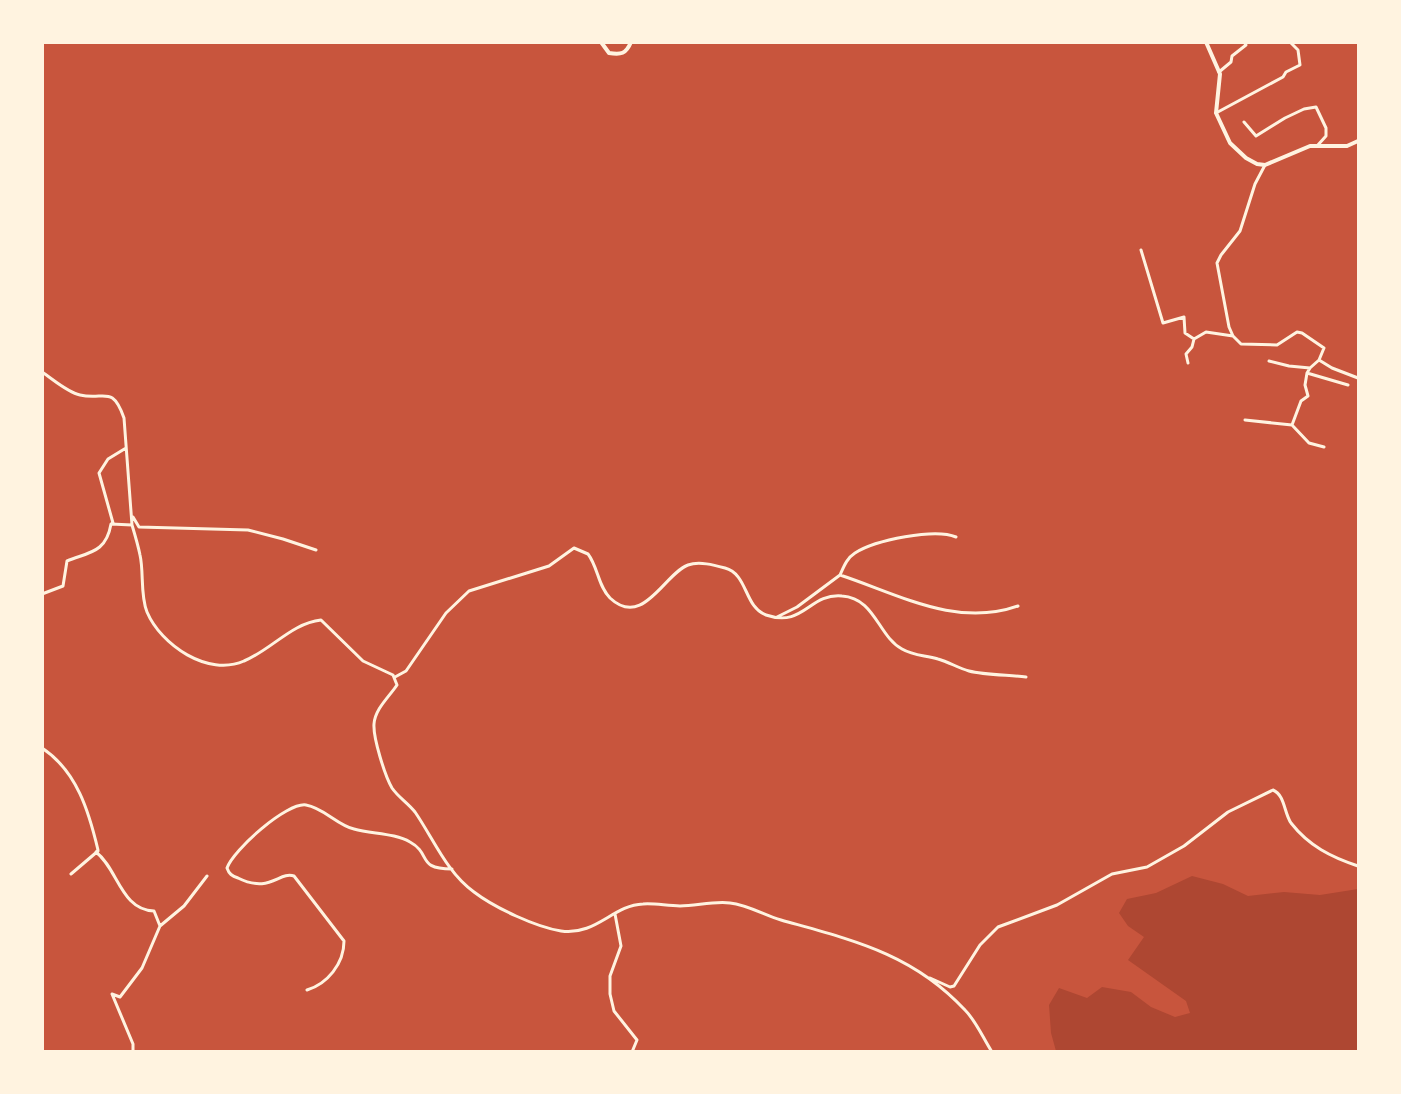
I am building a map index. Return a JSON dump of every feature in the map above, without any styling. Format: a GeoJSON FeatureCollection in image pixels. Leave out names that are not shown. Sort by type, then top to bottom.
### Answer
{"type":"FeatureCollection","features":[{"type":"Feature","properties":{"kind":"street"},"geometry":{"type":"LineString","coordinates":[[601,42],[609,53],[620,54],[627,51],[631,42]]}},
{"type":"Feature","properties":{"kind":"street"},"geometry":{"type":"LineString","coordinates":[[1206,42],[1219,72],[1220,84],[1216,113],[1234,149],[1254,163],[1265,165],[1310,146],[1347,146],[1358,141]]}},
{"type":"Feature","properties":{"kind":"street"},"geometry":{"type":"LineString","coordinates":[[1219,72],[1231,62],[1232,56],[1246,45],[1244,42]]}},
{"type":"Feature","properties":{"kind":"street"},"geometry":{"type":"LineString","coordinates":[[1216,113],[1283,77],[1286,72],[1300,65],[1298,50],[1290,42]]}},
{"type":"Feature","properties":{"kind":"street"},"geometry":{"type":"LineString","coordinates":[[1244,122],[1256,136],[1285,118],[1304,109],[1316,107],[1326,128],[1326,136],[1317,146]]}},
{"type":"Feature","properties":{"kind":"street"},"geometry":{"type":"LineString","coordinates":[[1265,165],[1255,184],[1240,231],[1221,255],[1217,264],[1228,322],[1233,336],[1241,344],[1277,346],[1297,332],[1302,333],[1324,348],[1319,360],[1307,373],[1305,385],[1308,396],[1300,401],[1292,425]]}},
{"type":"Feature","properties":{"kind":"street"},"geometry":{"type":"LineString","coordinates":[[1141,250],[1162,323],[1184,317],[1185,333],[1194,339]]}},
{"type":"Feature","properties":{"kind":"street"},"geometry":{"type":"LineString","coordinates":[[1188,363],[1186,354],[1194,339],[1206,332],[1233,336]]}},
{"type":"Feature","properties":{"kind":"street"},"geometry":{"type":"LineString","coordinates":[[1319,360],[1332,368],[1358,378]]}},
{"type":"Feature","properties":{"kind":"street"},"geometry":{"type":"LineString","coordinates":[[1269,361],[1289,366],[1310,368]]}},
{"type":"Feature","properties":{"kind":"street"},"geometry":{"type":"LineString","coordinates":[[42,372],[82,396],[99,395],[113,398],[119,405],[124,418],[130,478],[129,502],[132,525],[140,554],[146,609],[151,619],[168,639],[188,655],[211,664],[243,662],[263,651],[299,626],[321,620],[363,661],[395,677]]}},
{"type":"Feature","properties":{"kind":"street"},"geometry":{"type":"LineString","coordinates":[[1307,373],[1348,385]]}},
{"type":"Feature","properties":{"kind":"street"},"geometry":{"type":"LineString","coordinates":[[1245,420],[1292,425],[1309,442],[1324,447]]}},
{"type":"Feature","properties":{"kind":"street"},"geometry":{"type":"LineString","coordinates":[[42,594],[63,586],[66,561],[98,550],[105,542],[113,523],[99,473],[108,459],[126,448]]}},
{"type":"Feature","properties":{"kind":"street"},"geometry":{"type":"LineString","coordinates":[[129,502],[133,518],[139,527],[248,530],[284,539],[316,550]]}},
{"type":"Feature","properties":{"kind":"street"},"geometry":{"type":"LineString","coordinates":[[113,523],[132,525]]}},
{"type":"Feature","properties":{"kind":"street"},"geometry":{"type":"LineString","coordinates":[[776,617],[797,607],[840,575],[848,560],[856,552],[889,539],[944,533],[956,537]]}},
{"type":"Feature","properties":{"kind":"street"},"geometry":{"type":"LineString","coordinates":[[395,677],[406,671],[446,613],[468,591],[549,566],[572,548],[583,550],[588,554],[604,590],[613,600],[621,604],[635,605],[646,602],[683,568],[691,564],[707,564],[733,572],[740,578],[750,600],[759,611],[776,617],[792,618],[817,601],[843,596],[866,606],[882,625],[892,642],[909,653],[943,660],[972,672],[1026,677]]}},
{"type":"Feature","properties":{"kind":"street"},"geometry":{"type":"LineString","coordinates":[[840,575],[939,610],[988,614],[1018,606]]}},
{"type":"Feature","properties":{"kind":"street"},"geometry":{"type":"LineString","coordinates":[[395,677],[396,686],[378,711],[374,725],[386,773],[392,788],[414,811],[453,869],[464,883],[478,895],[503,909],[558,930],[584,930],[615,914],[641,904],[681,906],[735,904],[867,945],[914,968],[929,978],[966,1011],[992,1052]]}},
{"type":"Feature","properties":{"kind":"street"},"geometry":{"type":"LineString","coordinates":[[42,748],[66,771],[76,784],[90,815],[98,850],[96,852],[131,901],[145,911],[154,911],[160,926]]}},
{"type":"Feature","properties":{"kind":"street"},"geometry":{"type":"LineString","coordinates":[[929,978],[954,986],[980,944],[998,927],[1057,905],[1118,871],[1147,867],[1184,846],[1228,812],[1273,790],[1280,795],[1290,821],[1313,845],[1337,858],[1358,866]]}},
{"type":"Feature","properties":{"kind":"street"},"geometry":{"type":"LineString","coordinates":[[307,990],[317,987],[330,978],[338,963],[344,941],[294,876],[287,875],[276,881],[257,886],[249,884],[228,872],[230,862],[253,837],[290,809],[306,805],[349,828],[409,841],[418,848],[429,865],[435,868],[453,869]]}},
{"type":"Feature","properties":{"kind":"street"},"geometry":{"type":"LineString","coordinates":[[71,874],[98,850]]}},
{"type":"Feature","properties":{"kind":"street"},"geometry":{"type":"LineString","coordinates":[[133,1052],[133,1044],[112,994],[120,998],[134,979],[160,926],[184,906],[207,876]]}},
{"type":"Feature","properties":{"kind":"street"},"geometry":{"type":"LineString","coordinates":[[615,914],[621,946],[610,976],[610,994],[614,1012],[637,1040],[632,1052]]}},
{"type":"Feature","properties":{"kind":"shaded area"},"geometry":{"type":"Polygon","coordinates":[[[1192,876],[1223,884],[1248,896],[1284,892],[1320,895],[1358,889],[1358,1051],[1056,1051],[1051,1033],[1049,1005],[1059,988],[1087,998],[1102,987],[1131,992],[1151,1007],[1175,1017],[1190,1013],[1186,1001],[1128,960],[1144,937],[1128,926],[1119,913],[1127,899],[1156,893],[1192,876]]]}}]}
